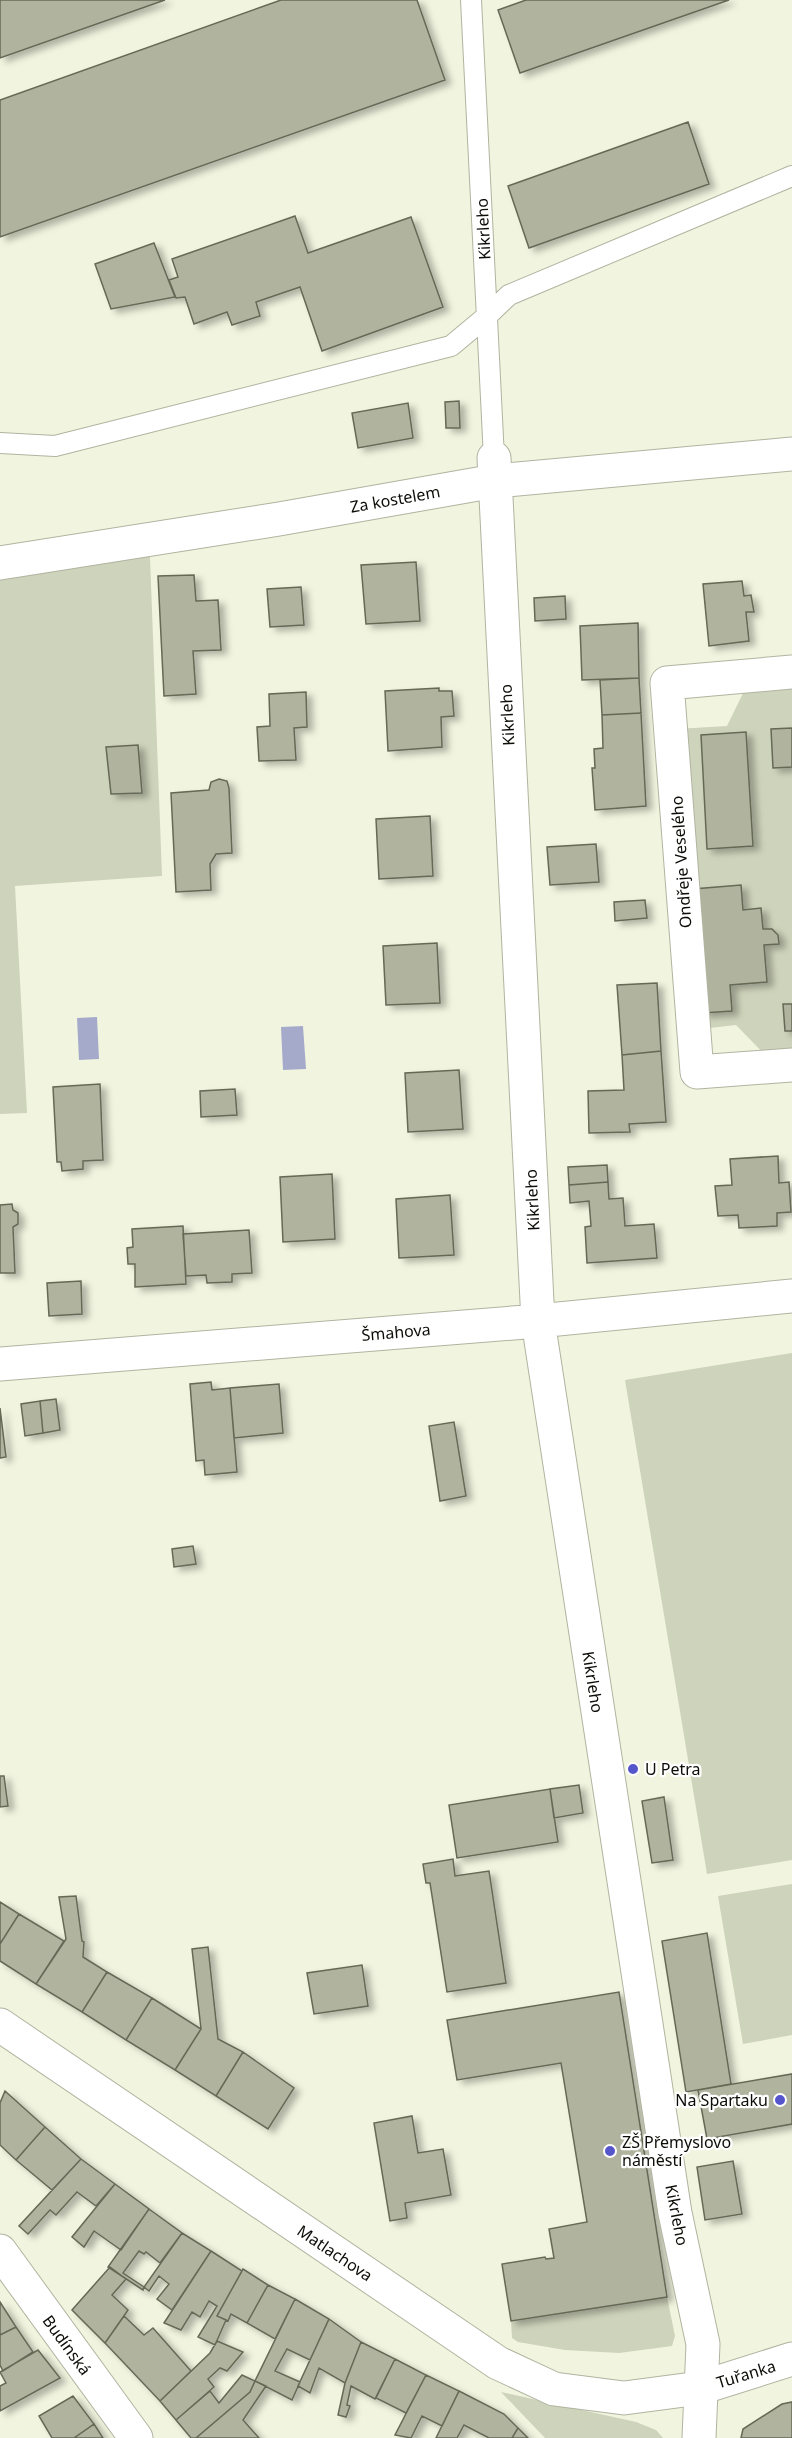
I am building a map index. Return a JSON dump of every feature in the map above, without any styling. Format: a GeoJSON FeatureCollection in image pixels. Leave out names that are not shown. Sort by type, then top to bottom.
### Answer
{"type":"FeatureCollection","features":[{"type":"Feature","properties":{"kind":"street","name":"Za kostelem"},"geometry":{"type":"LineString","coordinates":[[0,563],[279,519],[495,470],[792,454]]}},
{"type":"Feature","properties":{"kind":"street","name":"Kikrleho"},"geometry":{"type":"LineString","coordinates":[[495,470],[538,1321],[675,2213],[703,2344],[699,2438]]}},
{"type":"Feature","properties":{"kind":"street","name":"Ondřeje Veselého"},"geometry":{"type":"LineString","coordinates":[[792,672],[667,683],[697,1072],[792,1065]]}},
{"type":"Feature","properties":{"kind":"street","name":"Šmahova"},"geometry":{"type":"LineString","coordinates":[[0,1364],[538,1321],[792,1296]]}},
{"type":"Feature","properties":{"kind":"street","name":"Matlachova"},"geometry":{"type":"LineString","coordinates":[[0,2025],[498,2363],[554,2389],[624,2398],[700,2388]]}},
{"type":"Feature","properties":{"kind":"street","name":"Budínská"},"geometry":{"type":"LineString","coordinates":[[0,2251],[136,2438]]}},
{"type":"Feature","properties":{"kind":"street","name":"Tuřanka"},"geometry":{"type":"LineString","coordinates":[[700,2388],[792,2359]]}},
{"type":"Feature","properties":{"kind":"lane","name":"Kikrleho"},"geometry":{"type":"LineString","coordinates":[[471,0],[495,470]]}},
{"type":"Feature","properties":{"kind":"lane"},"geometry":{"type":"LineString","coordinates":[[0,443],[55,446],[451,346],[509,295],[792,176]]}},
{"type":"Feature","properties":{"kind":"green space"},"geometry":{"type":"Polygon","coordinates":[[[149,531],[162,876],[15,886],[27,1113],[0,1114],[0,549],[149,531]]]}},
{"type":"Feature","properties":{"kind":"green space"},"geometry":{"type":"Polygon","coordinates":[[[792,678],[792,1057],[769,1059],[736,1025],[693,1030],[676,729],[727,726],[749,681],[792,678]]]}},
{"type":"Feature","properties":{"kind":"green space"},"geometry":{"type":"Polygon","coordinates":[[[792,1353],[792,1860],[707,1874],[625,1380],[792,1353]]]}},
{"type":"Feature","properties":{"kind":"green space"},"geometry":{"type":"Polygon","coordinates":[[[792,1884],[792,2035],[743,2044],[718,1896],[792,1884]]]}},
{"type":"Feature","properties":{"kind":"green space"},"geometry":{"type":"Polygon","coordinates":[[[667,2297],[675,2336],[672,2346],[619,2353],[565,2350],[518,2342],[512,2338],[511,2321],[667,2297]]]}},
{"type":"Feature","properties":{"kind":"green space"},"geometry":{"type":"Polygon","coordinates":[[[501,2392],[636,2422],[656,2430],[663,2438],[545,2438],[501,2392]]]}},
{"type":"Feature","properties":{"kind":"water"},"geometry":{"type":"Polygon","coordinates":[[[97,1017],[99,1059],[79,1060],[77,1018],[97,1017]]]}},
{"type":"Feature","properties":{"kind":"water"},"geometry":{"type":"Polygon","coordinates":[[[303,1026],[306,1069],[283,1070],[281,1027],[303,1026]]]}},
{"type":"Feature","properties":{"kind":"building"},"geometry":{"type":"Polygon","coordinates":[[[0,0],[165,0],[0,58],[0,0]]]}},
{"type":"Feature","properties":{"kind":"building"},"geometry":{"type":"Polygon","coordinates":[[[281,0],[417,0],[445,80],[0,237],[0,100],[281,0]]]}},
{"type":"Feature","properties":{"kind":"building"},"geometry":{"type":"Polygon","coordinates":[[[526,0],[729,0],[520,73],[498,10],[526,0]]]}},
{"type":"Feature","properties":{"kind":"building"},"geometry":{"type":"Polygon","coordinates":[[[688,122],[709,184],[529,248],[508,186],[688,122]]]}},
{"type":"Feature","properties":{"kind":"building"},"geometry":{"type":"Polygon","coordinates":[[[295,216],[308,253],[411,217],[443,307],[322,351],[300,287],[256,302],[260,316],[232,325],[227,312],[194,324],[185,297],[176,298],[169,280],[178,277],[172,259],[295,216]]]}},
{"type":"Feature","properties":{"kind":"building"},"geometry":{"type":"Polygon","coordinates":[[[154,243],[175,297],[111,309],[95,264],[154,243]]]}},
{"type":"Feature","properties":{"kind":"building"},"geometry":{"type":"Polygon","coordinates":[[[459,401],[460,428],[446,428],[445,402],[459,401]]]}},
{"type":"Feature","properties":{"kind":"building"},"geometry":{"type":"Polygon","coordinates":[[[408,403],[413,438],[358,448],[352,413],[408,403]]]}},
{"type":"Feature","properties":{"kind":"building"},"geometry":{"type":"Polygon","coordinates":[[[416,562],[420,621],[366,624],[361,565],[416,562]]]}},
{"type":"Feature","properties":{"kind":"building"},"geometry":{"type":"Polygon","coordinates":[[[194,575],[196,601],[218,600],[221,650],[193,651],[196,694],[164,696],[158,576],[194,575]]]}},
{"type":"Feature","properties":{"kind":"building"},"geometry":{"type":"Polygon","coordinates":[[[742,581],[744,596],[751,595],[754,612],[746,612],[749,641],[709,646],[703,584],[742,581]]]}},
{"type":"Feature","properties":{"kind":"building"},"geometry":{"type":"Polygon","coordinates":[[[301,587],[304,625],[270,627],[267,589],[301,587]]]}},
{"type":"Feature","properties":{"kind":"building"},"geometry":{"type":"Polygon","coordinates":[[[565,596],[566,619],[535,621],[534,598],[565,596]]]}},
{"type":"Feature","properties":{"kind":"building"},"geometry":{"type":"Polygon","coordinates":[[[638,623],[639,678],[582,680],[580,626],[638,623]]]}},
{"type":"Feature","properties":{"kind":"building"},"geometry":{"type":"Polygon","coordinates":[[[639,678],[641,713],[602,715],[600,680],[639,678]]]}},
{"type":"Feature","properties":{"kind":"building"},"geometry":{"type":"Polygon","coordinates":[[[439,688],[439,691],[452,691],[454,716],[441,717],[442,747],[388,751],[385,691],[439,688]]]}},
{"type":"Feature","properties":{"kind":"building"},"geometry":{"type":"Polygon","coordinates":[[[306,692],[307,727],[294,728],[296,760],[259,761],[257,727],[270,726],[269,694],[306,692]]]}},
{"type":"Feature","properties":{"kind":"building"},"geometry":{"type":"Polygon","coordinates":[[[641,713],[646,806],[595,810],[592,768],[595,768],[594,749],[603,748],[602,715],[641,713]]]}},
{"type":"Feature","properties":{"kind":"building"},"geometry":{"type":"Polygon","coordinates":[[[792,728],[792,767],[773,768],[771,729],[792,728]]]}},
{"type":"Feature","properties":{"kind":"building"},"geometry":{"type":"Polygon","coordinates":[[[746,732],[753,846],[707,849],[701,735],[746,732]]]}},
{"type":"Feature","properties":{"kind":"building"},"geometry":{"type":"Polygon","coordinates":[[[138,745],[142,793],[111,794],[106,747],[138,745]]]}},
{"type":"Feature","properties":{"kind":"building"},"geometry":{"type":"Polygon","coordinates":[[[219,779],[227,781],[229,788],[232,853],[216,854],[210,864],[211,890],[176,892],[171,793],[209,790],[211,782],[219,779]]]}},
{"type":"Feature","properties":{"kind":"building"},"geometry":{"type":"Polygon","coordinates":[[[430,816],[433,876],[379,879],[376,819],[430,816]]]}},
{"type":"Feature","properties":{"kind":"building"},"geometry":{"type":"Polygon","coordinates":[[[596,844],[599,882],[550,885],[547,847],[596,844]]]}},
{"type":"Feature","properties":{"kind":"building"},"geometry":{"type":"Polygon","coordinates":[[[741,885],[743,910],[761,908],[763,929],[772,929],[778,935],[779,944],[764,945],[767,982],[730,985],[732,1011],[703,1013],[693,889],[741,885]]]}},
{"type":"Feature","properties":{"kind":"building"},"geometry":{"type":"Polygon","coordinates":[[[645,900],[647,918],[615,921],[614,902],[645,900]]]}},
{"type":"Feature","properties":{"kind":"building"},"geometry":{"type":"Polygon","coordinates":[[[437,943],[440,1003],[386,1005],[383,946],[437,943]]]}},
{"type":"Feature","properties":{"kind":"building"},"geometry":{"type":"Polygon","coordinates":[[[657,983],[661,1051],[622,1055],[617,985],[657,983]]]}},
{"type":"Feature","properties":{"kind":"building"},"geometry":{"type":"Polygon","coordinates":[[[783,1004],[792,1004],[792,1031],[785,1031],[783,1004]]]}},
{"type":"Feature","properties":{"kind":"building"},"geometry":{"type":"Polygon","coordinates":[[[661,1051],[666,1122],[629,1124],[630,1132],[589,1133],[588,1091],[624,1090],[622,1055],[661,1051]]]}},
{"type":"Feature","properties":{"kind":"building"},"geometry":{"type":"Polygon","coordinates":[[[459,1070],[463,1129],[408,1132],[405,1073],[459,1070]]]}},
{"type":"Feature","properties":{"kind":"building"},"geometry":{"type":"Polygon","coordinates":[[[100,1084],[103,1160],[83,1161],[83,1169],[62,1171],[61,1162],[57,1162],[53,1087],[100,1084]]]}},
{"type":"Feature","properties":{"kind":"building"},"geometry":{"type":"Polygon","coordinates":[[[235,1089],[237,1115],[201,1117],[200,1091],[235,1089]]]}},
{"type":"Feature","properties":{"kind":"building"},"geometry":{"type":"Polygon","coordinates":[[[778,1156],[779,1183],[789,1182],[791,1212],[777,1213],[777,1226],[739,1228],[738,1215],[718,1216],[715,1186],[732,1185],[730,1159],[778,1156]]]}},
{"type":"Feature","properties":{"kind":"building"},"geometry":{"type":"Polygon","coordinates":[[[607,1165],[608,1182],[569,1185],[568,1167],[607,1165]]]}},
{"type":"Feature","properties":{"kind":"building"},"geometry":{"type":"Polygon","coordinates":[[[332,1174],[335,1239],[283,1242],[280,1177],[332,1174]]]}},
{"type":"Feature","properties":{"kind":"building"},"geometry":{"type":"Polygon","coordinates":[[[608,1182],[609,1199],[623,1198],[625,1226],[654,1224],[657,1258],[587,1263],[585,1227],[591,1226],[589,1201],[570,1203],[569,1185],[608,1182]]]}},
{"type":"Feature","properties":{"kind":"building"},"geometry":{"type":"Polygon","coordinates":[[[450,1195],[454,1255],[399,1258],[396,1199],[450,1195]]]}},
{"type":"Feature","properties":{"kind":"building"},"geometry":{"type":"Polygon","coordinates":[[[12,1204],[13,1210],[18,1213],[18,1224],[13,1227],[15,1273],[0,1273],[0,1205],[12,1204]]]}},
{"type":"Feature","properties":{"kind":"building"},"geometry":{"type":"Polygon","coordinates":[[[183,1226],[186,1284],[135,1287],[135,1264],[128,1264],[127,1248],[133,1247],[132,1229],[183,1226]]]}},
{"type":"Feature","properties":{"kind":"building"},"geometry":{"type":"Polygon","coordinates":[[[249,1230],[252,1273],[232,1274],[232,1282],[207,1283],[206,1275],[186,1276],[183,1234],[249,1230]]]}},
{"type":"Feature","properties":{"kind":"building"},"geometry":{"type":"Polygon","coordinates":[[[81,1281],[82,1314],[49,1316],[47,1283],[81,1281]]]}},
{"type":"Feature","properties":{"kind":"building"},"geometry":{"type":"Polygon","coordinates":[[[211,1382],[212,1390],[230,1388],[237,1472],[205,1475],[204,1460],[196,1461],[190,1384],[211,1382]]]}},
{"type":"Feature","properties":{"kind":"building"},"geometry":{"type":"Polygon","coordinates":[[[279,1384],[283,1433],[234,1438],[230,1388],[279,1384]]]}},
{"type":"Feature","properties":{"kind":"building"},"geometry":{"type":"Polygon","coordinates":[[[56,1399],[60,1430],[43,1433],[40,1401],[56,1399]]]}},
{"type":"Feature","properties":{"kind":"building"},"geometry":{"type":"Polygon","coordinates":[[[40,1401],[43,1433],[25,1436],[21,1404],[40,1401]]]}},
{"type":"Feature","properties":{"kind":"building"},"geometry":{"type":"Polygon","coordinates":[[[0,1408],[6,1457],[0,1458],[0,1408]]]}},
{"type":"Feature","properties":{"kind":"building"},"geometry":{"type":"Polygon","coordinates":[[[454,1422],[466,1496],[440,1501],[429,1426],[454,1422]]]}},
{"type":"Feature","properties":{"kind":"building"},"geometry":{"type":"Polygon","coordinates":[[[193,1546],[196,1564],[174,1567],[172,1549],[193,1546]]]}},
{"type":"Feature","properties":{"kind":"building"},"geometry":{"type":"Polygon","coordinates":[[[0,1776],[4,1776],[8,1806],[0,1807],[0,1776]]]}},
{"type":"Feature","properties":{"kind":"building"},"geometry":{"type":"Polygon","coordinates":[[[579,1785],[583,1813],[554,1818],[550,1789],[579,1785]]]}},
{"type":"Feature","properties":{"kind":"building"},"geometry":{"type":"Polygon","coordinates":[[[550,1789],[558,1842],[457,1858],[449,1805],[550,1789]]]}},
{"type":"Feature","properties":{"kind":"building"},"geometry":{"type":"Polygon","coordinates":[[[664,1797],[673,1860],[652,1863],[642,1801],[664,1797]]]}},
{"type":"Feature","properties":{"kind":"building"},"geometry":{"type":"Polygon","coordinates":[[[453,1859],[455,1876],[489,1871],[506,1983],[447,1992],[430,1883],[426,1883],[423,1864],[453,1859]]]}},
{"type":"Feature","properties":{"kind":"building"},"geometry":{"type":"Polygon","coordinates":[[[76,1896],[84,1942],[83,1957],[107,1972],[82,2012],[36,1984],[66,1939],[59,1897],[76,1896]]]}},
{"type":"Feature","properties":{"kind":"building"},"geometry":{"type":"Polygon","coordinates":[[[0,1902],[19,1914],[0,1944],[0,1902]]]}},
{"type":"Feature","properties":{"kind":"building"},"geometry":{"type":"Polygon","coordinates":[[[19,1914],[64,1941],[36,1984],[0,1961],[0,1944],[19,1914]]]}},
{"type":"Feature","properties":{"kind":"building"},"geometry":{"type":"Polygon","coordinates":[[[707,1933],[731,2084],[686,2092],[662,1941],[707,1933]]]}},
{"type":"Feature","properties":{"kind":"building"},"geometry":{"type":"Polygon","coordinates":[[[208,1947],[218,2039],[243,2052],[216,2096],[175,2070],[201,2029],[192,1949],[208,1947]]]}},
{"type":"Feature","properties":{"kind":"building"},"geometry":{"type":"Polygon","coordinates":[[[362,1965],[368,2006],[314,2014],[307,1973],[362,1965]]]}},
{"type":"Feature","properties":{"kind":"building"},"geometry":{"type":"Polygon","coordinates":[[[107,1972],[152,1998],[126,2040],[82,2012],[107,1972]]]}},
{"type":"Feature","properties":{"kind":"building","name":"ZŠ Přemyslovo náměstí"},"geometry":{"type":"Polygon","coordinates":[[[619,1992],[667,2297],[511,2321],[502,2264],[545,2257],[546,2259],[554,2258],[549,2229],[587,2222],[561,2063],[457,2080],[447,2020],[619,1992]]]}},
{"type":"Feature","properties":{"kind":"building"},"geometry":{"type":"Polygon","coordinates":[[[152,1998],[201,2029],[175,2070],[126,2040],[152,1998]]]}},
{"type":"Feature","properties":{"kind":"building"},"geometry":{"type":"Polygon","coordinates":[[[243,2052],[294,2088],[268,2129],[216,2096],[243,2052]]]}},
{"type":"Feature","properties":{"kind":"building"},"geometry":{"type":"Polygon","coordinates":[[[792,2074],[792,2124],[707,2139],[698,2090],[792,2074]]]}},
{"type":"Feature","properties":{"kind":"building"},"geometry":{"type":"Polygon","coordinates":[[[5,2091],[45,2127],[16,2160],[0,2145],[0,2103],[5,2091]]]}},
{"type":"Feature","properties":{"kind":"building"},"geometry":{"type":"Polygon","coordinates":[[[412,2116],[418,2153],[443,2149],[451,2195],[405,2203],[407,2218],[390,2221],[374,2123],[412,2116]]]}},
{"type":"Feature","properties":{"kind":"building"},"geometry":{"type":"Polygon","coordinates":[[[45,2127],[81,2159],[52,2190],[16,2160],[45,2127]]]}},
{"type":"Feature","properties":{"kind":"building"},"geometry":{"type":"Polygon","coordinates":[[[81,2159],[115,2184],[96,2206],[77,2192],[56,2215],[50,2210],[28,2234],[19,2226],[81,2159]]]}},
{"type":"Feature","properties":{"kind":"building"},"geometry":{"type":"Polygon","coordinates":[[[733,2161],[742,2214],[705,2220],[697,2167],[733,2161]]]}},
{"type":"Feature","properties":{"kind":"building"},"geometry":{"type":"Polygon","coordinates":[[[115,2184],[149,2209],[121,2250],[94,2231],[84,2247],[72,2237],[115,2184]]]}},
{"type":"Feature","properties":{"kind":"building"},"geometry":{"type":"Polygon","coordinates":[[[149,2209],[182,2233],[160,2263],[146,2252],[144,2254],[139,2251],[123,2273],[144,2287],[143,2290],[108,2267],[149,2209]]]}},
{"type":"Feature","properties":{"kind":"building"},"geometry":{"type":"Polygon","coordinates":[[[182,2233],[211,2251],[172,2310],[157,2299],[169,2284],[159,2276],[149,2291],[144,2287],[182,2233]]]}},
{"type":"Feature","properties":{"kind":"building"},"geometry":{"type":"Polygon","coordinates":[[[211,2251],[242,2271],[217,2316],[226,2320],[215,2345],[198,2337],[217,2306],[209,2301],[200,2317],[192,2312],[181,2330],[164,2323],[211,2251]]]}},
{"type":"Feature","properties":{"kind":"building"},"geometry":{"type":"Polygon","coordinates":[[[110,2267],[126,2279],[112,2295],[128,2310],[105,2343],[72,2310],[110,2267]]]}},
{"type":"Feature","properties":{"kind":"building"},"geometry":{"type":"Polygon","coordinates":[[[243,2269],[268,2285],[247,2323],[231,2314],[228,2321],[217,2316],[243,2269]]]}},
{"type":"Feature","properties":{"kind":"building"},"geometry":{"type":"Polygon","coordinates":[[[268,2285],[295,2299],[275,2339],[247,2323],[268,2285]]]}},
{"type":"Feature","properties":{"kind":"building"},"geometry":{"type":"Polygon","coordinates":[[[295,2299],[329,2319],[310,2360],[287,2349],[275,2371],[300,2382],[292,2400],[255,2381],[295,2299]]]}},
{"type":"Feature","properties":{"kind":"building"},"geometry":{"type":"Polygon","coordinates":[[[0,2302],[16,2327],[0,2335],[0,2302]]]}},
{"type":"Feature","properties":{"kind":"building"},"geometry":{"type":"Polygon","coordinates":[[[124,2316],[144,2335],[153,2328],[191,2371],[160,2401],[105,2343],[124,2316]]]}},
{"type":"Feature","properties":{"kind":"building"},"geometry":{"type":"Polygon","coordinates":[[[329,2319],[361,2342],[345,2383],[319,2368],[310,2393],[298,2386],[329,2319]]]}},
{"type":"Feature","properties":{"kind":"building"},"geometry":{"type":"Polygon","coordinates":[[[16,2327],[33,2352],[3,2371],[0,2365],[0,2335],[16,2327]]]}},
{"type":"Feature","properties":{"kind":"building"},"geometry":{"type":"Polygon","coordinates":[[[217,2341],[243,2352],[227,2371],[220,2368],[208,2379],[214,2387],[176,2420],[160,2401],[210,2353],[217,2341]]]}},
{"type":"Feature","properties":{"kind":"building"},"geometry":{"type":"Polygon","coordinates":[[[361,2342],[395,2359],[375,2399],[351,2386],[347,2405],[350,2406],[346,2417],[338,2415],[345,2383],[361,2342]]]}},
{"type":"Feature","properties":{"kind":"building"},"geometry":{"type":"Polygon","coordinates":[[[38,2350],[60,2378],[0,2411],[0,2386],[6,2383],[0,2372],[38,2350]]]}},
{"type":"Feature","properties":{"kind":"building"},"geometry":{"type":"Polygon","coordinates":[[[395,2359],[426,2375],[406,2413],[376,2398],[395,2359]]]}},
{"type":"Feature","properties":{"kind":"building"},"geometry":{"type":"Polygon","coordinates":[[[242,2375],[255,2381],[250,2392],[196,2438],[191,2438],[176,2420],[210,2391],[219,2403],[242,2375]]]}},
{"type":"Feature","properties":{"kind":"building"},"geometry":{"type":"Polygon","coordinates":[[[426,2375],[459,2391],[442,2426],[422,2416],[411,2438],[395,2435],[426,2375]]]}},
{"type":"Feature","properties":{"kind":"building"},"geometry":{"type":"Polygon","coordinates":[[[255,2381],[266,2386],[243,2420],[259,2438],[196,2438],[250,2392],[255,2381]]]}},
{"type":"Feature","properties":{"kind":"building"},"geometry":{"type":"Polygon","coordinates":[[[459,2391],[504,2414],[518,2428],[512,2438],[489,2438],[464,2425],[457,2438],[436,2438],[459,2391]]]}},
{"type":"Feature","properties":{"kind":"building"},"geometry":{"type":"Polygon","coordinates":[[[73,2396],[94,2424],[74,2438],[52,2438],[39,2416],[73,2396]]]}},
{"type":"Feature","properties":{"kind":"building"},"geometry":{"type":"Polygon","coordinates":[[[792,2402],[792,2438],[741,2438],[743,2429],[782,2404],[792,2402]]]}},
{"type":"Feature","properties":{"kind":"building"},"geometry":{"type":"Polygon","coordinates":[[[94,2424],[103,2438],[74,2438],[94,2424]]]}},
{"type":"Feature","properties":{"kind":"building"},"geometry":{"type":"Polygon","coordinates":[[[518,2428],[528,2438],[512,2438],[518,2428]]]}},
{"type":"Feature","properties":{"kind":"place","name":"U Petra"},"geometry":{"type":"Point","coordinates":[633,1769]}},
{"type":"Feature","properties":{"kind":"place","name":"Na Spartaku"},"geometry":{"type":"Point","coordinates":[780,2100]}},
{"type":"Feature","properties":{"kind":"place","name":"ZŠ Přemyslovo náměstí"},"geometry":{"type":"Point","coordinates":[610,2151]}}]}
